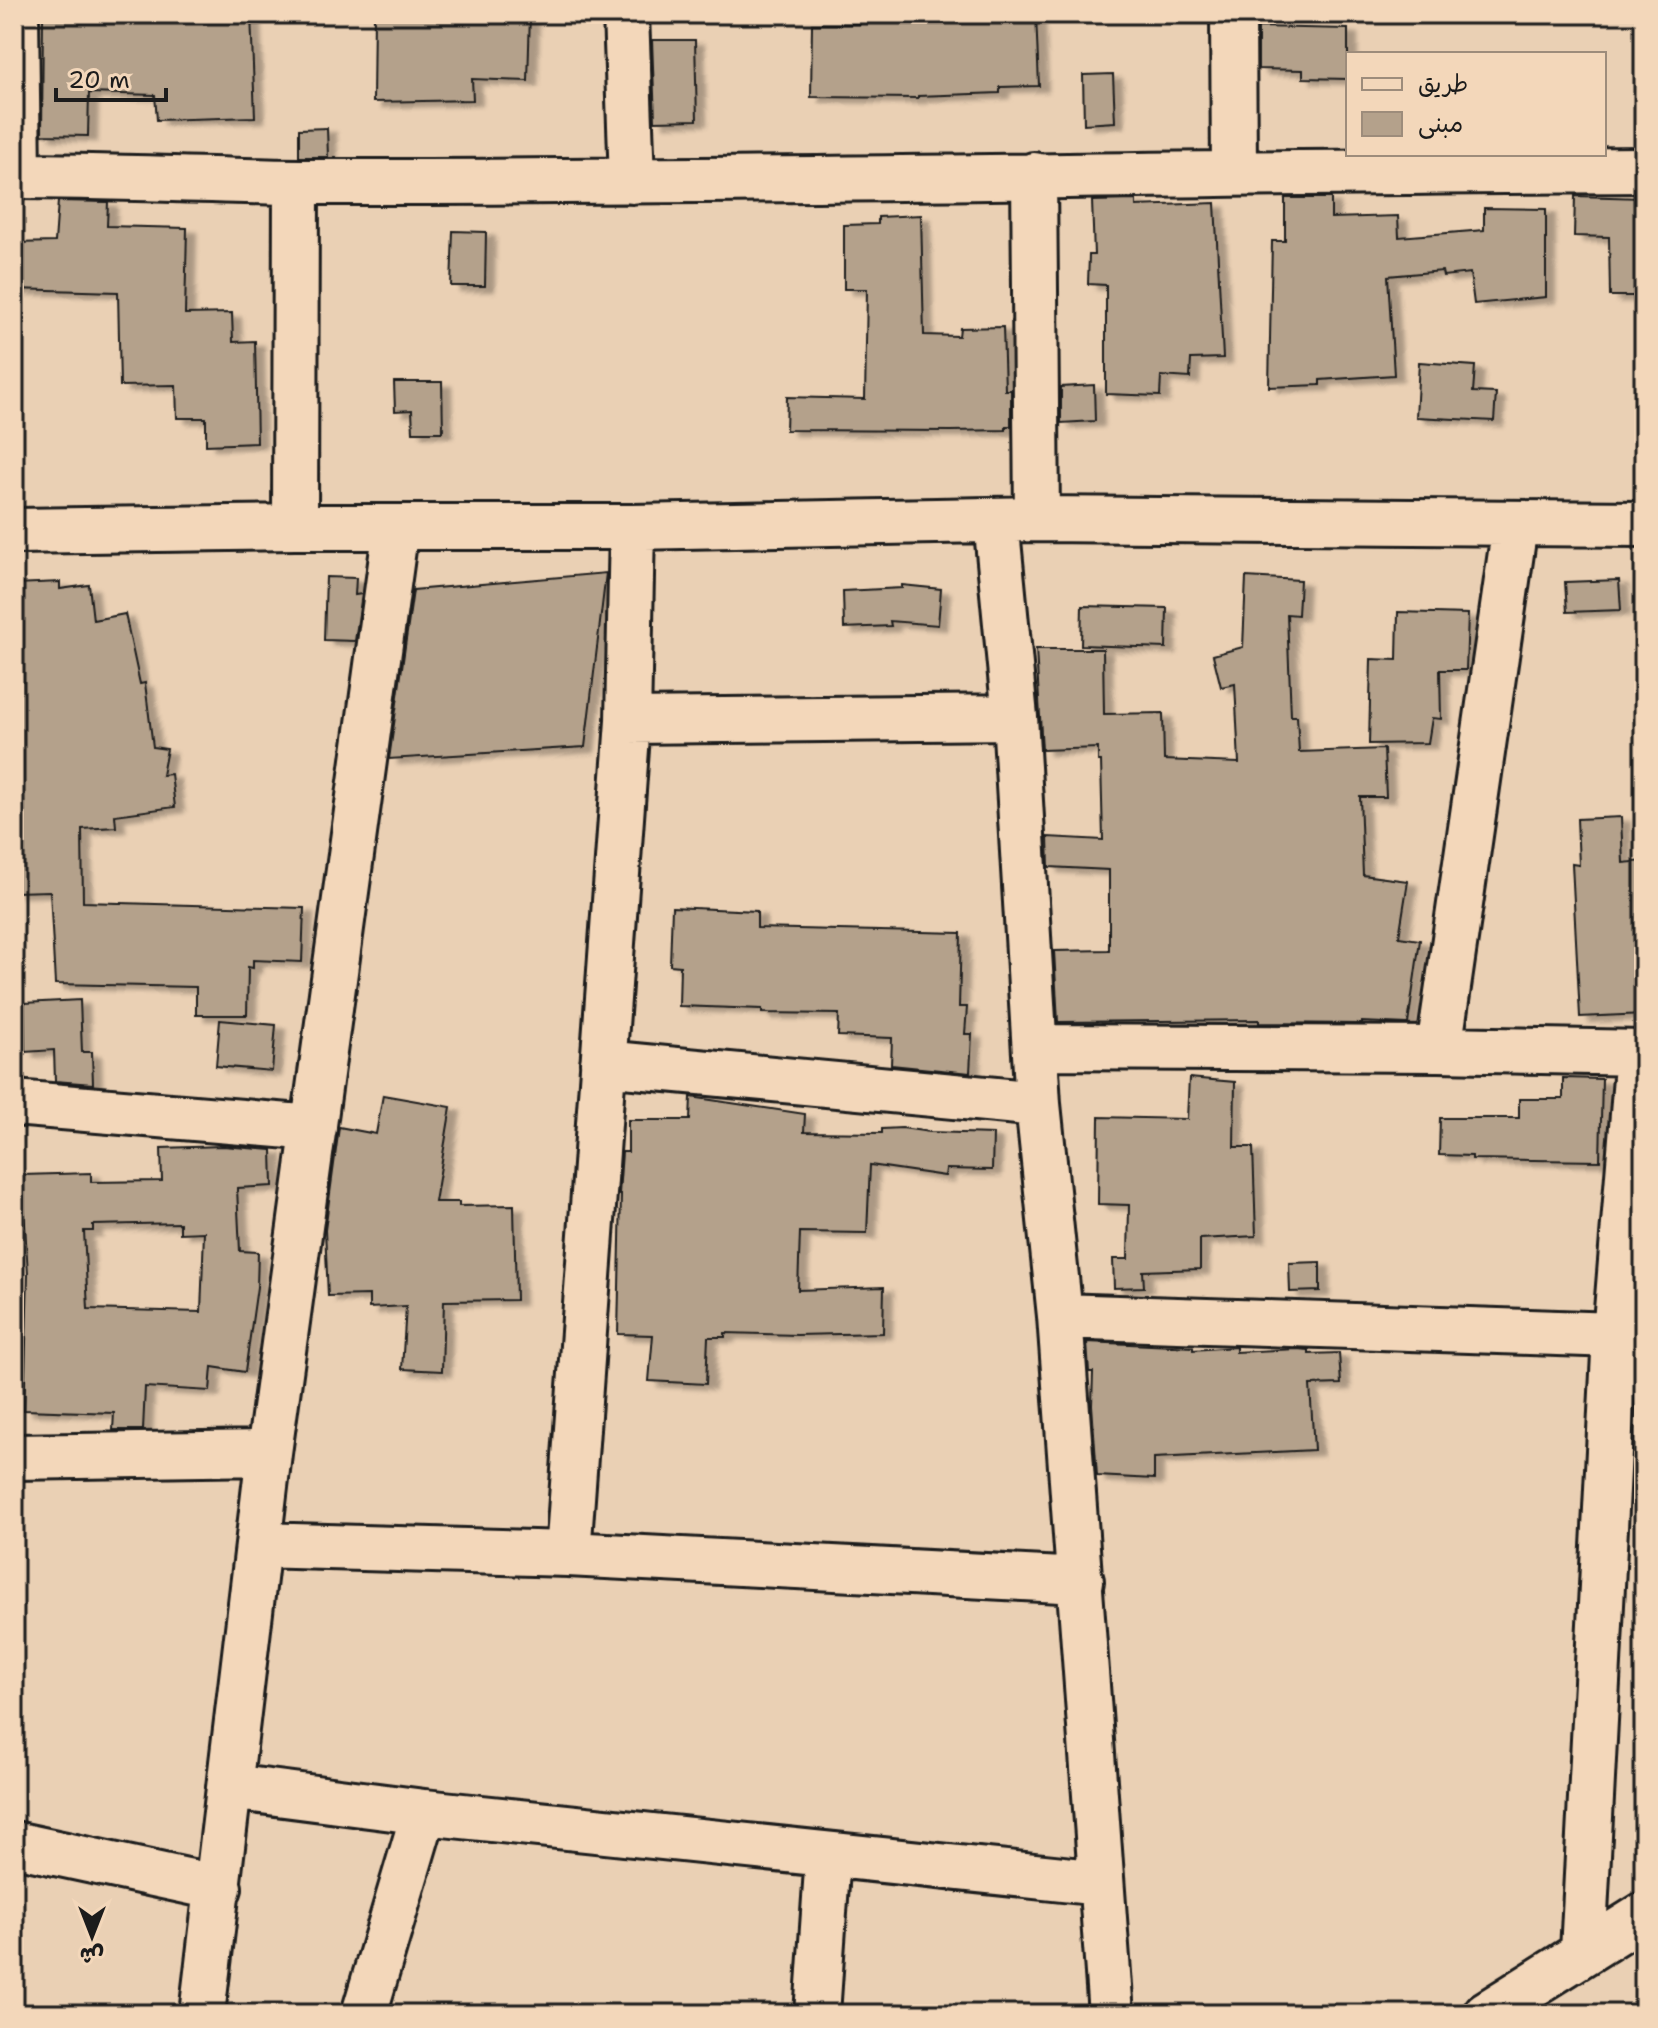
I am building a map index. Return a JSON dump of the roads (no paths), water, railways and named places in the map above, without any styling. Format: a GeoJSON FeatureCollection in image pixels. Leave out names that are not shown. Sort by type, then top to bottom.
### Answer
{"type":"FeatureCollection","features":[{"type":"Feature","properties":{"kind":"street"},"geometry":{"type":"LineString","coordinates":[[16,14],[16,176],[296,182],[632,181],[1234,172],[1644,170]]}},
{"type":"Feature","properties":{"kind":"street"},"geometry":{"type":"LineString","coordinates":[[626,14],[632,181]]}},
{"type":"Feature","properties":{"kind":"street"},"geometry":{"type":"LineString","coordinates":[[1233,14],[1234,172]]}},
{"type":"Feature","properties":{"kind":"street"},"geometry":{"type":"LineString","coordinates":[[1034,175],[1016,520],[1015,717],[1038,1104],[1060,1316],[1111,2014]]}},
{"type":"Feature","properties":{"kind":"street"},"geometry":{"type":"LineString","coordinates":[[295,527],[296,182]]}},
{"type":"Feature","properties":{"kind":"street"},"geometry":{"type":"LineString","coordinates":[[14,531],[632,527],[1016,520],[1644,524]]}},
{"type":"Feature","properties":{"kind":"street"},"geometry":{"type":"LineString","coordinates":[[1439,1049],[1515,525]]}},
{"type":"Feature","properties":{"kind":"street"},"geometry":{"type":"LineString","coordinates":[[202,2014],[269,1453],[396,527]]}},
{"type":"Feature","properties":{"kind":"street"},"geometry":{"type":"LineString","coordinates":[[568,1554],[628,721],[632,527]]}},
{"type":"Feature","properties":{"kind":"street"},"geometry":{"type":"LineString","coordinates":[[628,721],[1015,717]]}},
{"type":"Feature","properties":{"kind":"street"},"geometry":{"type":"LineString","coordinates":[[1035,1047],[1641,1053],[1615,1335],[1583,1952]]}},
{"type":"Feature","properties":{"kind":"street"},"geometry":{"type":"LineString","coordinates":[[603,1063],[1038,1104]]}},
{"type":"Feature","properties":{"kind":"street"},"geometry":{"type":"LineString","coordinates":[[14,1103],[314,1128]]}},
{"type":"Feature","properties":{"kind":"street"},"geometry":{"type":"LineString","coordinates":[[1060,1316],[1615,1335]]}},
{"type":"Feature","properties":{"kind":"street"},"geometry":{"type":"LineString","coordinates":[[14,1457],[269,1453]]}},
{"type":"Feature","properties":{"kind":"street"},"geometry":{"type":"LineString","coordinates":[[258,1545],[568,1554],[1081,1581]]}},
{"type":"Feature","properties":{"kind":"street"},"geometry":{"type":"LineString","coordinates":[[230,1787],[424,1812],[1101,1883]]}},
{"type":"Feature","properties":{"kind":"street"},"geometry":{"type":"LineString","coordinates":[[364,2014],[424,1812]]}},
{"type":"Feature","properties":{"kind":"street"},"geometry":{"type":"LineString","coordinates":[[14,1844],[219,1888]]}},
{"type":"Feature","properties":{"kind":"street"},"geometry":{"type":"LineString","coordinates":[[817,2014],[828,1855]]}},
{"type":"Feature","properties":{"kind":"street"},"geometry":{"type":"LineString","coordinates":[[1486,2014],[1538,1997],[1583,1952],[1644,1915]]}}]}
